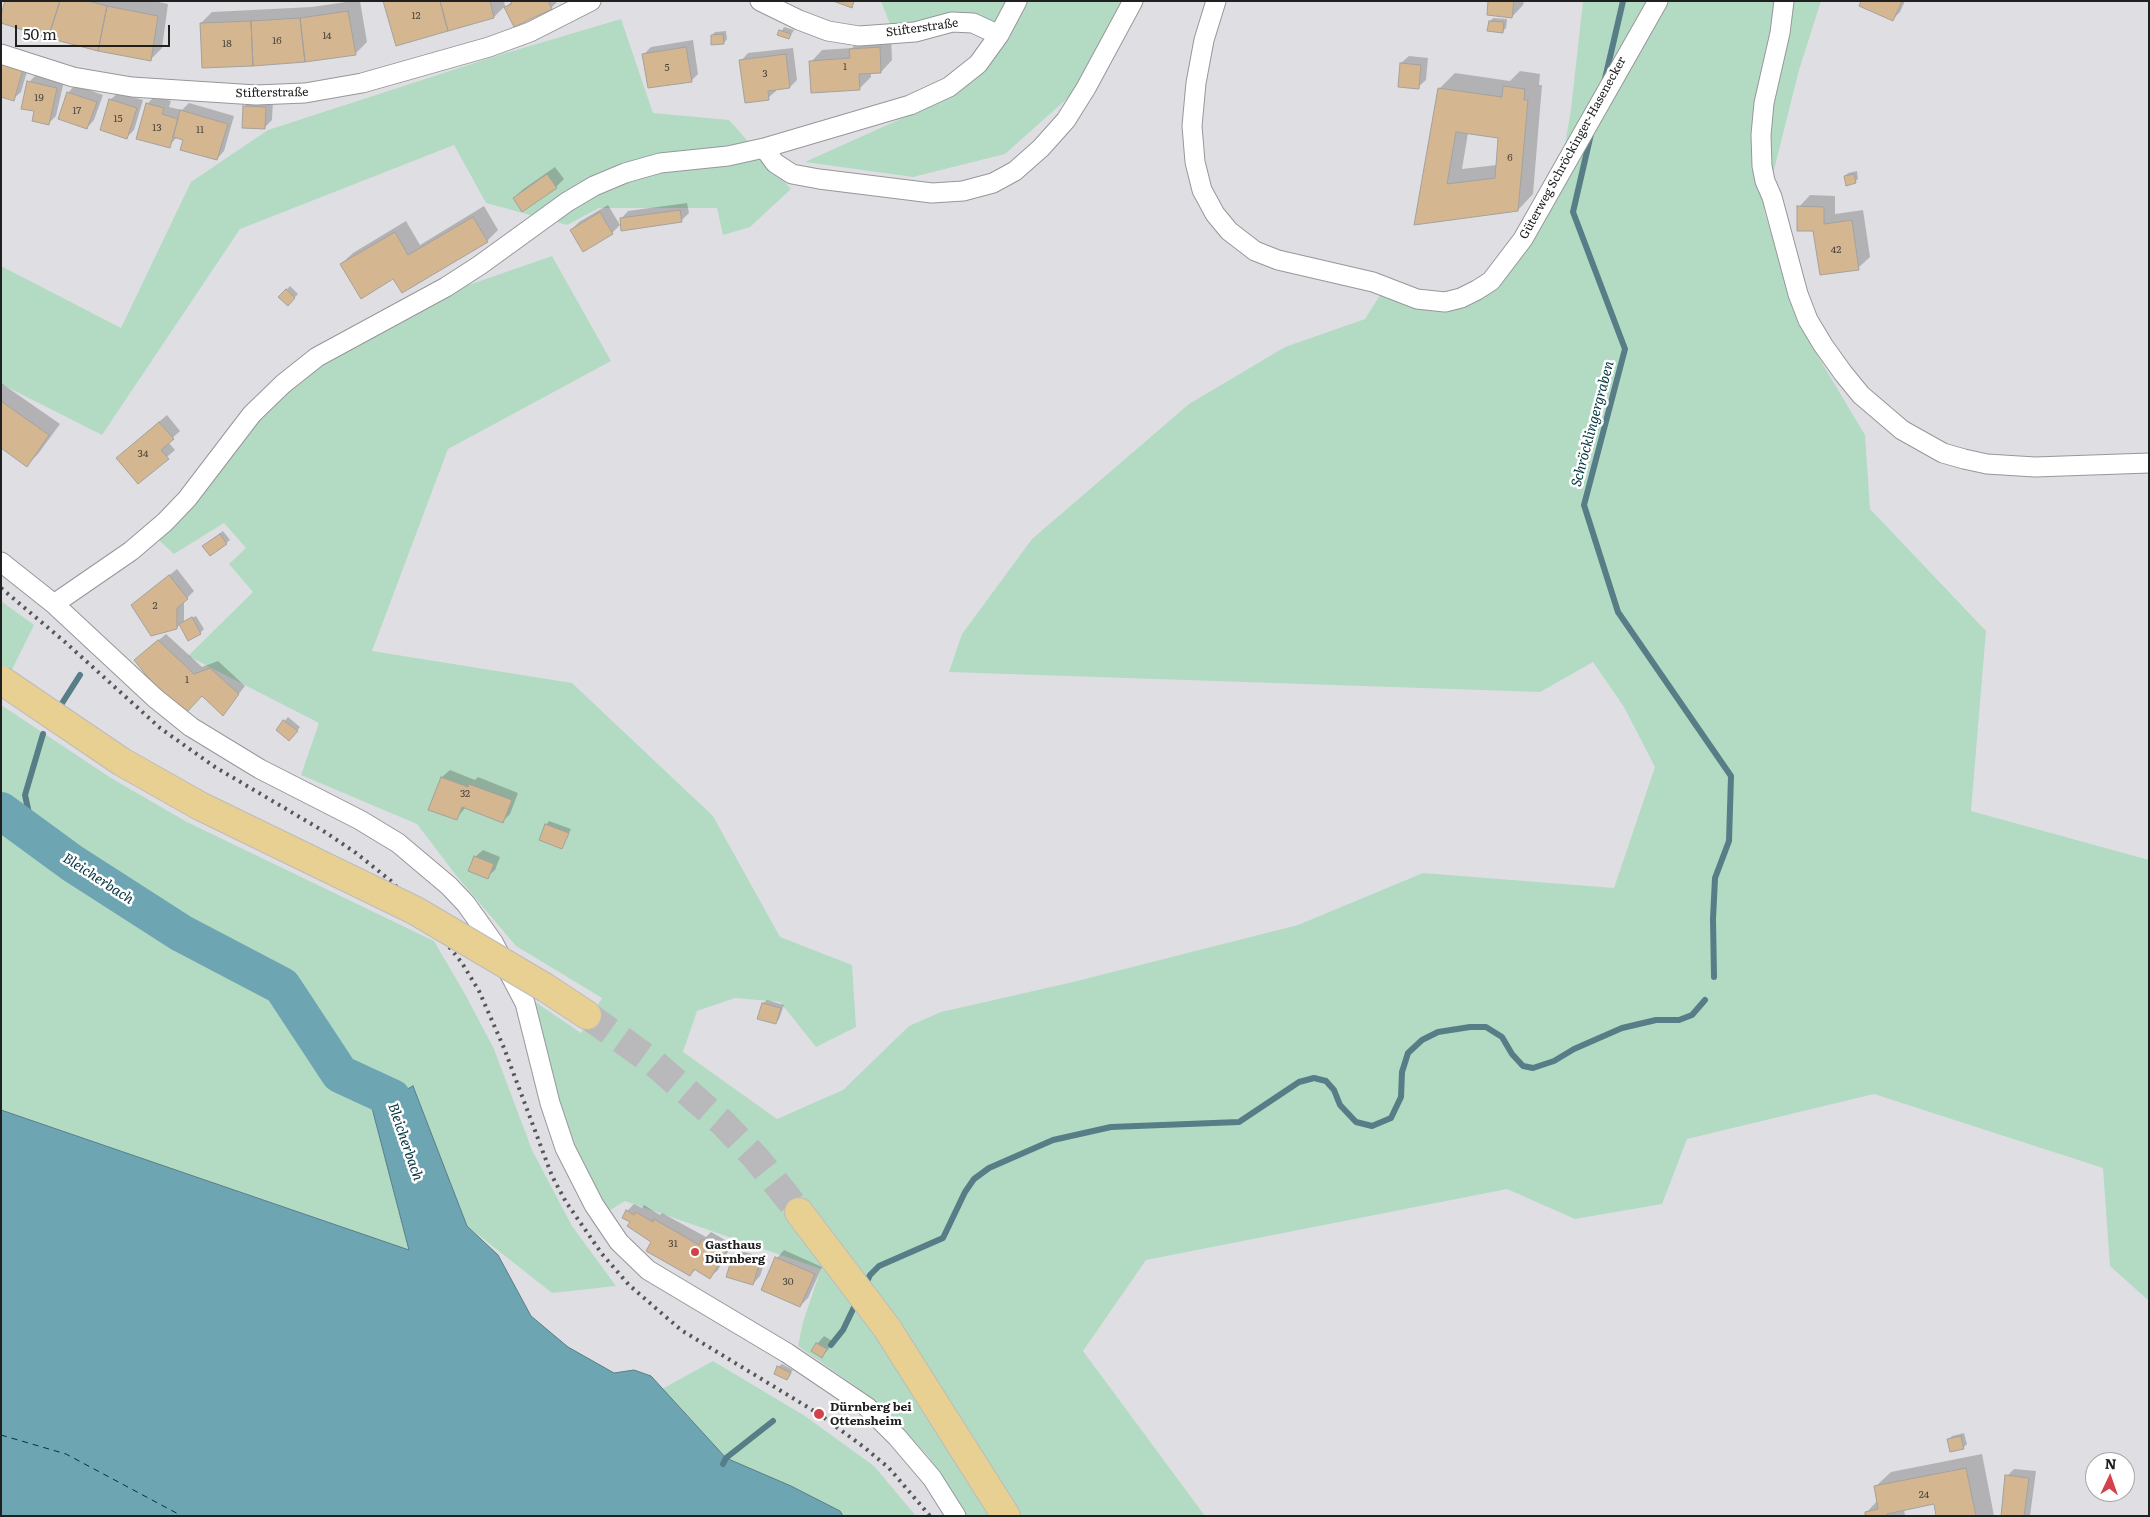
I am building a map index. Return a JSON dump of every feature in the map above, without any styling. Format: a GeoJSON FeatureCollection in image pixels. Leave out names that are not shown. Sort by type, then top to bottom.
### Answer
{"type":"FeatureCollection","features":[{"type":"Feature","properties":{"kind":"main road"},"geometry":{"type":"LineString","coordinates":[[1,680],[122,762],[192,801],[296,854],[416,910],[477,945],[587,1016]]}},
{"type":"Feature","properties":{"kind":"main road"},"geometry":{"type":"LineString","coordinates":[[799,1212],[887,1328],[1006,1516]]}},
{"type":"Feature","properties":{"kind":"street","name":"Stifterstraße"},"geometry":{"type":"LineString","coordinates":[[1,54],[73,76],[132,86],[256,95],[305,93],[362,83],[489,48],[530,32],[590,1]]}},
{"type":"Feature","properties":{"kind":"street","name":"Stifterstraße"},"geometry":{"type":"LineString","coordinates":[[760,1],[813,26],[828,31],[859,36],[915,32],[952,22],[973,23],[999,35]]}},
{"type":"Feature","properties":{"kind":"street"},"geometry":{"type":"LineString","coordinates":[[54,604],[132,551],[165,522],[187,499],[252,414],[283,384],[317,357],[446,287],[594,186],[625,173],[660,163],[728,156],[764,148],[910,105],[949,87],[978,64],[999,35],[1017,1]]}},
{"type":"Feature","properties":{"kind":"street"},"geometry":{"type":"LineString","coordinates":[[764,148],[775,163],[792,174],[819,179],[932,193],[964,191],[993,183],[1015,171],[1041,148],[1066,120],[1086,88],[1133,1]]}},
{"type":"Feature","properties":{"kind":"street","name":"Güterweg Schröckinger-Hasenecker"},"geometry":{"type":"LineString","coordinates":[[1216,1],[1204,40],[1196,83],[1192,126],[1195,162],[1202,190],[1215,214],[1229,231],[1255,251],[1306,268],[1373,282],[1404,295],[1431,302],[1445,302],[1461,298],[1477,290],[1491,281],[1504,265],[1541,208],[1595,109],[1658,1]]}},
{"type":"Feature","properties":{"kind":"street"},"geometry":{"type":"LineString","coordinates":[[1784,1],[1780,32],[1764,103],[1760,135],[1762,166],[1798,294],[1808,320],[1823,345],[1861,395],[1902,430],[1943,452],[1987,464],[2035,467],[2149,463]]}},
{"type":"Feature","properties":{"kind":"street"},"geometry":{"type":"LineString","coordinates":[[1,562],[54,604],[155,698],[191,727],[260,769],[360,820],[398,842],[450,886],[466,904],[493,942],[525,1003],[550,1103],[565,1148],[594,1205],[619,1242],[648,1270],[787,1353],[867,1407],[897,1437],[932,1478],[956,1516]]}},
{"type":"Feature","properties":{"kind":"green space"},"geometry":{"type":"Polygon","coordinates":[[[881,1],[1124,1],[1070,96],[1005,154],[913,177],[805,162],[936,103],[1011,37],[963,15],[891,27],[881,1]]]}},
{"type":"Feature","properties":{"kind":"green space"},"geometry":{"type":"Polygon","coordinates":[[[1583,1],[1821,1],[1799,70],[1764,210],[1798,323],[1865,435],[1870,509],[1986,631],[1971,811],[2149,860],[2149,1301],[2110,1266],[2103,1168],[1874,1094],[1687,1139],[1662,1204],[1575,1219],[1507,1189],[1146,1260],[1083,1351],[1205,1516],[965,1516],[928,1456],[872,1398],[798,1346],[803,1322],[821,1269],[625,1201],[607,1212],[570,1143],[557,1102],[534,1001],[581,1033],[602,998],[516,946],[455,874],[417,824],[301,775],[319,723],[188,656],[253,592],[229,564],[246,548],[224,523],[174,554],[152,534],[306,360],[408,306],[552,256],[611,361],[448,449],[372,651],[572,683],[713,816],[780,937],[852,965],[856,1027],[816,1047],[780,1002],[735,998],[697,1011],[683,1052],[777,1119],[843,1090],[909,1026],[941,1012],[1073,982],[1298,925],[1423,873],[1614,888],[1655,767],[1624,707],[1593,662],[1540,692],[949,672],[962,634],[1032,539],[1189,404],[1285,347],[1365,319],[1380,295],[1422,309],[1450,311],[1474,303],[1496,290],[1557,192],[1571,109],[1583,1]]]}},
{"type":"Feature","properties":{"kind":"green space"},"geometry":{"type":"Polygon","coordinates":[[[621,19],[653,113],[729,120],[791,189],[750,227],[723,235],[717,208],[599,208],[567,225],[486,203],[454,145],[240,229],[102,435],[1,384],[1,266],[121,328],[191,182],[268,130],[496,56],[621,19]]]}},
{"type":"Feature","properties":{"kind":"green space"},"geometry":{"type":"Polygon","coordinates":[[[1,601],[34,625],[1,692],[1,601]]]}},
{"type":"Feature","properties":{"kind":"green space"},"geometry":{"type":"Polygon","coordinates":[[[1,705],[111,778],[187,822],[434,941],[494,1049],[532,1150],[572,1226],[616,1286],[552,1293],[467,1226],[413,1086],[372,1109],[409,1250],[1,1110],[1,705]]]}},
{"type":"Feature","properties":{"kind":"green space"},"geometry":{"type":"Polygon","coordinates":[[[713,1361],[805,1416],[874,1466],[916,1516],[843,1516],[840,1511],[791,1486],[726,1458],[662,1389],[713,1361]]]}},
{"type":"Feature","properties":{"kind":"water"},"geometry":{"type":"Polygon","coordinates":[[[413,1086],[467,1226],[498,1255],[531,1316],[568,1347],[614,1373],[634,1370],[651,1376],[726,1458],[791,1486],[840,1511],[843,1516],[1,1516],[1,1110],[409,1250],[372,1108],[413,1086]]]}},
{"type":"Feature","properties":{"kind":"building"},"geometry":{"type":"Polygon","coordinates":[[[5,1],[60,1],[48,38],[1,23],[1,14],[5,1]]]}},
{"type":"Feature","properties":{"kind":"building"},"geometry":{"type":"Polygon","coordinates":[[[60,1],[88,1],[107,6],[98,51],[48,38],[60,1]]]}},
{"type":"Feature","properties":{"kind":"building"},"geometry":{"type":"Polygon","coordinates":[[[383,1],[440,1],[448,31],[396,46],[383,1]]]}},
{"type":"Feature","properties":{"kind":"building"},"geometry":{"type":"Polygon","coordinates":[[[440,1],[490,1],[494,18],[448,31],[440,1]]]}},
{"type":"Feature","properties":{"kind":"building"},"geometry":{"type":"Polygon","coordinates":[[[511,1],[548,1],[552,9],[514,27],[504,7],[512,4],[511,1]]]}},
{"type":"Feature","properties":{"kind":"building"},"geometry":{"type":"Polygon","coordinates":[[[833,1],[854,1],[852,8],[833,1]]]}},
{"type":"Feature","properties":{"kind":"building"},"geometry":{"type":"Polygon","coordinates":[[[1488,1],[1514,1],[1512,18],[1487,15],[1488,1]]]}},
{"type":"Feature","properties":{"kind":"building"},"geometry":{"type":"Polygon","coordinates":[[[1861,1],[1902,1],[1893,21],[1859,6],[1861,1]]]}},
{"type":"Feature","properties":{"kind":"building"},"geometry":{"type":"Polygon","coordinates":[[[107,6],[158,16],[151,61],[98,51],[107,6]]]}},
{"type":"Feature","properties":{"kind":"building"},"geometry":{"type":"Polygon","coordinates":[[[348,11],[356,55],[305,62],[300,18],[348,11]]]}},
{"type":"Feature","properties":{"kind":"building"},"geometry":{"type":"Polygon","coordinates":[[[300,18],[305,62],[253,66],[251,21],[300,18]]]}},
{"type":"Feature","properties":{"kind":"building"},"geometry":{"type":"Polygon","coordinates":[[[251,21],[253,66],[202,68],[200,23],[251,21]]]}},
{"type":"Feature","properties":{"kind":"building"},"geometry":{"type":"Polygon","coordinates":[[[1489,21],[1504,22],[1503,33],[1487,31],[1489,21]]]}},
{"type":"Feature","properties":{"kind":"building"},"geometry":{"type":"Polygon","coordinates":[[[779,30],[791,34],[789,39],[777,35],[779,30]]]}},
{"type":"Feature","properties":{"kind":"building"},"geometry":{"type":"Polygon","coordinates":[[[723,34],[724,44],[711,45],[711,35],[723,34]]]}},
{"type":"Feature","properties":{"kind":"building"},"geometry":{"type":"Polygon","coordinates":[[[686,47],[692,82],[648,88],[642,54],[686,47]]]}},
{"type":"Feature","properties":{"kind":"building"},"geometry":{"type":"Polygon","coordinates":[[[880,47],[881,73],[859,74],[860,90],[811,93],[809,61],[850,58],[849,49],[880,47]]]}},
{"type":"Feature","properties":{"kind":"building"},"geometry":{"type":"Polygon","coordinates":[[[786,54],[790,88],[768,91],[769,100],[745,103],[739,60],[786,54]]]}},
{"type":"Feature","properties":{"kind":"building"},"geometry":{"type":"Polygon","coordinates":[[[1,62],[23,69],[14,101],[1,97],[1,62]]]}},
{"type":"Feature","properties":{"kind":"building"},"geometry":{"type":"Polygon","coordinates":[[[1400,63],[1421,65],[1419,89],[1398,87],[1400,63]]]}},
{"type":"Feature","properties":{"kind":"building"},"geometry":{"type":"Polygon","coordinates":[[[27,81],[57,88],[49,125],[32,121],[34,111],[21,109],[27,81]]]}},
{"type":"Feature","properties":{"kind":"building"},"geometry":{"type":"Polygon","coordinates":[[[1503,86],[1525,89],[1524,100],[1528,100],[1518,211],[1414,225],[1438,88],[1502,97],[1503,86]],[[1456,132],[1447,184],[1495,178],[1498,138],[1456,132]]]}},
{"type":"Feature","properties":{"kind":"building"},"geometry":{"type":"Polygon","coordinates":[[[67,92],[97,102],[87,129],[58,119],[67,92]]]}},
{"type":"Feature","properties":{"kind":"building"},"geometry":{"type":"Polygon","coordinates":[[[109,99],[137,108],[127,139],[100,130],[109,99]]]}},
{"type":"Feature","properties":{"kind":"building"},"geometry":{"type":"Polygon","coordinates":[[[146,103],[164,108],[162,114],[178,119],[170,148],[136,139],[146,103]]]}},
{"type":"Feature","properties":{"kind":"building"},"geometry":{"type":"Polygon","coordinates":[[[243,106],[266,107],[265,129],[242,128],[243,106]]]}},
{"type":"Feature","properties":{"kind":"building"},"geometry":{"type":"Polygon","coordinates":[[[180,110],[228,124],[217,160],[180,150],[183,140],[173,137],[180,110]]]}},
{"type":"Feature","properties":{"kind":"building"},"geometry":{"type":"Polygon","coordinates":[[[547,174],[557,188],[522,212],[513,198],[547,174]]]}},
{"type":"Feature","properties":{"kind":"building"},"geometry":{"type":"Polygon","coordinates":[[[1854,174],[1856,183],[1846,186],[1844,176],[1854,174]]]}},
{"type":"Feature","properties":{"kind":"building"},"geometry":{"type":"Polygon","coordinates":[[[1797,206],[1824,207],[1824,224],[1852,220],[1859,270],[1820,275],[1813,231],[1797,231],[1797,206]]]}},
{"type":"Feature","properties":{"kind":"building"},"geometry":{"type":"Polygon","coordinates":[[[680,210],[682,222],[621,231],[620,218],[680,210]]]}},
{"type":"Feature","properties":{"kind":"building"},"geometry":{"type":"Polygon","coordinates":[[[600,212],[613,234],[583,252],[570,230],[600,212]]]}},
{"type":"Feature","properties":{"kind":"building"},"geometry":{"type":"Polygon","coordinates":[[[473,217],[488,242],[402,293],[393,279],[361,299],[340,264],[395,232],[408,255],[473,217]]]}},
{"type":"Feature","properties":{"kind":"building"},"geometry":{"type":"Polygon","coordinates":[[[286,289],[295,298],[288,306],[278,297],[286,289]]]}},
{"type":"Feature","properties":{"kind":"building"},"geometry":{"type":"Polygon","coordinates":[[[1,401],[49,435],[27,467],[1,448],[1,401]]]}},
{"type":"Feature","properties":{"kind":"building"},"geometry":{"type":"Polygon","coordinates":[[[159,422],[174,439],[161,450],[169,459],[138,484],[116,458],[159,422]]]}},
{"type":"Feature","properties":{"kind":"building"},"geometry":{"type":"Polygon","coordinates":[[[220,534],[227,544],[210,556],[202,546],[220,534]]]}},
{"type":"Feature","properties":{"kind":"building"},"geometry":{"type":"Polygon","coordinates":[[[169,575],[188,599],[177,608],[177,629],[151,636],[131,605],[169,575]]]}},
{"type":"Feature","properties":{"kind":"building"},"geometry":{"type":"Polygon","coordinates":[[[192,617],[201,634],[188,641],[179,624],[192,617]]]}},
{"type":"Feature","properties":{"kind":"building"},"geometry":{"type":"Polygon","coordinates":[[[158,640],[194,674],[210,668],[239,694],[223,716],[202,696],[186,713],[155,686],[134,660],[158,640]]]}},
{"type":"Feature","properties":{"kind":"building"},"geometry":{"type":"Polygon","coordinates":[[[283,720],[298,731],[289,741],[276,730],[283,720]]]}},
{"type":"Feature","properties":{"kind":"building"},"geometry":{"type":"Polygon","coordinates":[[[441,777],[468,787],[469,784],[512,800],[503,823],[462,807],[457,820],[428,810],[441,777]]]}},
{"type":"Feature","properties":{"kind":"building"},"geometry":{"type":"Polygon","coordinates":[[[545,824],[569,833],[562,849],[539,840],[545,824]]]}},
{"type":"Feature","properties":{"kind":"building"},"geometry":{"type":"Polygon","coordinates":[[[474,856],[494,864],[488,879],[468,871],[474,856]]]}},
{"type":"Feature","properties":{"kind":"building"},"geometry":{"type":"Polygon","coordinates":[[[762,1003],[781,1008],[776,1024],[757,1019],[762,1003]]]}},
{"type":"Feature","properties":{"kind":"building"},"geometry":{"type":"Polygon","coordinates":[[[626,1210],[634,1215],[636,1212],[653,1222],[654,1219],[699,1245],[702,1239],[726,1252],[710,1279],[694,1269],[690,1276],[646,1251],[651,1242],[627,1226],[630,1222],[622,1218],[626,1210]]]}},
{"type":"Feature","properties":{"kind":"building"},"geometry":{"type":"Polygon","coordinates":[[[775,1257],[815,1274],[800,1307],[761,1290],[775,1257]]]}},
{"type":"Feature","properties":{"kind":"building"},"geometry":{"type":"Polygon","coordinates":[[[732,1258],[759,1265],[753,1285],[726,1277],[732,1258]]]}},
{"type":"Feature","properties":{"kind":"building"},"geometry":{"type":"Polygon","coordinates":[[[816,1343],[827,1349],[822,1358],[811,1351],[816,1343]]]}},
{"type":"Feature","properties":{"kind":"building"},"geometry":{"type":"Polygon","coordinates":[[[777,1366],[791,1373],[787,1380],[774,1374],[777,1366]]]}},
{"type":"Feature","properties":{"kind":"building"},"geometry":{"type":"Polygon","coordinates":[[[1961,1436],[1964,1449],[1950,1452],[1947,1439],[1961,1436]]]}},
{"type":"Feature","properties":{"kind":"building"},"geometry":{"type":"Polygon","coordinates":[[[1966,1468],[1976,1516],[1936,1516],[1934,1504],[1887,1514],[1887,1516],[1865,1516],[1865,1512],[1878,1509],[1874,1486],[1966,1468]]]}},
{"type":"Feature","properties":{"kind":"building"},"geometry":{"type":"Polygon","coordinates":[[[2005,1475],[2029,1478],[2024,1516],[2001,1516],[2005,1475]]]}},
{"type":"Feature","properties":{"kind":"waterway","name":"Schröcklingergraben"},"geometry":{"type":"LineString","coordinates":[[1604,83],[1623,1]]}},
{"type":"Feature","properties":{"kind":"waterway","name":"Schröcklingergraben"},"geometry":{"type":"LineString","coordinates":[[1591,134],[1573,212],[1625,349],[1584,505],[1618,612],[1731,776],[1729,841],[1715,878],[1713,919],[1714,977]]}},
{"type":"Feature","properties":{"kind":"waterway"},"geometry":{"type":"LineString","coordinates":[[59,708],[80,675]]}},
{"type":"Feature","properties":{"kind":"waterway"},"geometry":{"type":"LineString","coordinates":[[34,837],[25,795],[43,734]]}},
{"type":"Feature","properties":{"kind":"waterway","name":"Bleicherbach"},"geometry":{"type":"LineString","coordinates":[[1,811],[72,863],[181,933],[282,986],[340,1074],[392,1098],[408,1147]]}},
{"type":"Feature","properties":{"kind":"waterway","name":"Schröcklingergraben"},"geometry":{"type":"LineString","coordinates":[[864,1288],[870,1275],[879,1266],[943,1238],[965,1192],[974,1179],[989,1168],[1053,1140],[1111,1127],[1239,1122],[1299,1082],[1314,1078],[1326,1081],[1334,1090],[1340,1105],[1356,1122],[1372,1126],[1391,1118],[1401,1097],[1402,1072],[1408,1053],[1422,1040],[1438,1032],[1470,1027],[1486,1027],[1502,1037],[1512,1054],[1523,1066],[1533,1068],[1554,1061],[1574,1049],[1622,1028],[1656,1020],[1679,1020],[1692,1015],[1705,1000]]}},
{"type":"Feature","properties":{"kind":"waterway","name":"Schröcklingergraben"},"geometry":{"type":"LineString","coordinates":[[831,1345],[843,1330],[857,1301]]}},
{"type":"Feature","properties":{"kind":"waterway","name":"Schröcklingergraben"},"geometry":{"type":"LineString","coordinates":[[723,1464],[726,1458],[773,1421]]}},
{"type":"Feature","properties":{"kind":"ferry route"},"geometry":{"type":"LineString","coordinates":[[1,1435],[66,1454],[182,1516]]}},
{"type":"Feature","properties":{"kind":"tunnel"},"geometry":{"type":"LineString","coordinates":[[587,1015],[654,1063],[723,1123],[756,1158],[799,1212]]}},
{"type":"Feature","properties":{"kind":"railway"},"geometry":{"type":"LineString","coordinates":[[1,588],[65,642],[160,728],[215,767],[325,832],[356,853],[391,881],[427,919],[462,963],[479,991],[504,1048],[552,1176],[566,1202],[602,1254],[629,1285],[681,1330],[819,1414],[865,1448],[889,1468],[930,1516]]}},
{"type":"Feature","properties":{"kind":"place","name":"Gasthaus Dürnberg"},"geometry":{"type":"Point","coordinates":[695,1252]}},
{"type":"Feature","properties":{"kind":"place","name":"Dürnberg bei Ottensheim"},"geometry":{"type":"Point","coordinates":[819,1414]}}]}
